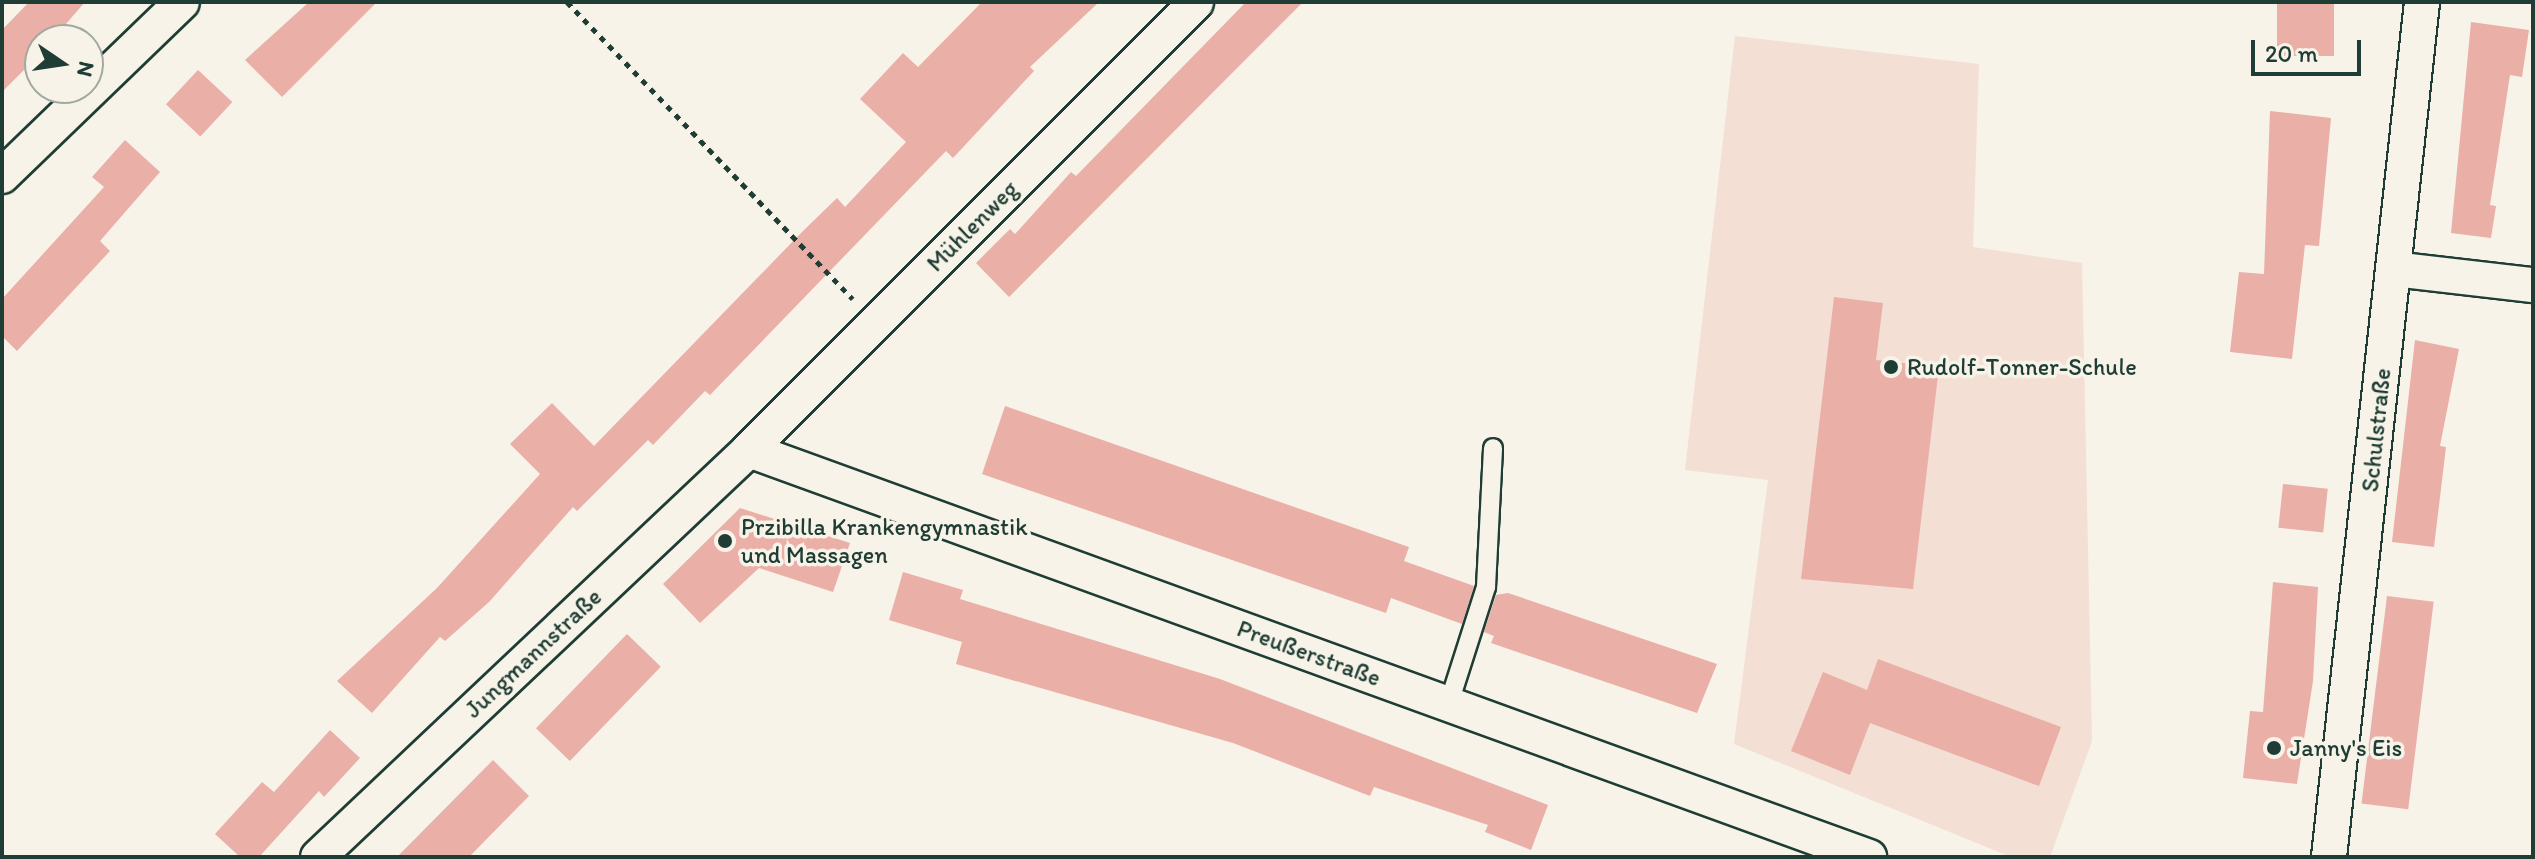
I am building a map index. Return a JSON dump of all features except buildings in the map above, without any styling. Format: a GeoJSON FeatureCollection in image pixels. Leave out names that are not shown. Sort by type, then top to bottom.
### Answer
{"type":"FeatureCollection","features":[{"type":"Feature","properties":{"kind":"street"},"geometry":{"type":"LineString","coordinates":[[2,176],[182,2]]}},
{"type":"Feature","properties":{"kind":"street","name":"Mühlenweg"},"geometry":{"type":"LineString","coordinates":[[749,450],[1196,2]]}},
{"type":"Feature","properties":{"kind":"street","name":"Schulstraße"},"geometry":{"type":"LineString","coordinates":[[2329,857],[2422,2]]}},
{"type":"Feature","properties":{"kind":"street"},"geometry":{"type":"LineString","coordinates":[[2394,269],[2533,285]]}},
{"type":"Feature","properties":{"kind":"street","name":"Preußerstraße"},"geometry":{"type":"LineString","coordinates":[[749,450],[1869,857]]}},
{"type":"Feature","properties":{"kind":"street","name":"Jungmannstraße"},"geometry":{"type":"LineString","coordinates":[[318,857],[749,450]]}},
{"type":"Feature","properties":{"kind":"lane"},"geometry":{"type":"LineString","coordinates":[[1449,703],[1486,587],[1493,448]]}},
{"type":"Feature","properties":{"kind":"path"},"geometry":{"type":"LineString","coordinates":[[567,2],[876,323]]}},
{"type":"Feature","properties":{"kind":"shaded area","name":"Rudolf-Tonner-Schule"},"geometry":{"type":"Polygon","coordinates":[[[1735,36],[1979,64],[1973,247],[2082,263],[2092,741],[2050,857],[2011,857],[1734,744],[1768,480],[1685,470],[1735,36]]]}},
{"type":"Feature","properties":{"kind":"place","name":"Rudolf-Tonner-Schule"},"geometry":{"type":"Point","coordinates":[1891,367]}},
{"type":"Feature","properties":{"kind":"place","name":"Przibilla Krankengymnastik und Massagen"},"geometry":{"type":"Point","coordinates":[725,541]}},
{"type":"Feature","properties":{"kind":"place","name":"Janny's Eis"},"geometry":{"type":"Point","coordinates":[2274,748]}}]}
